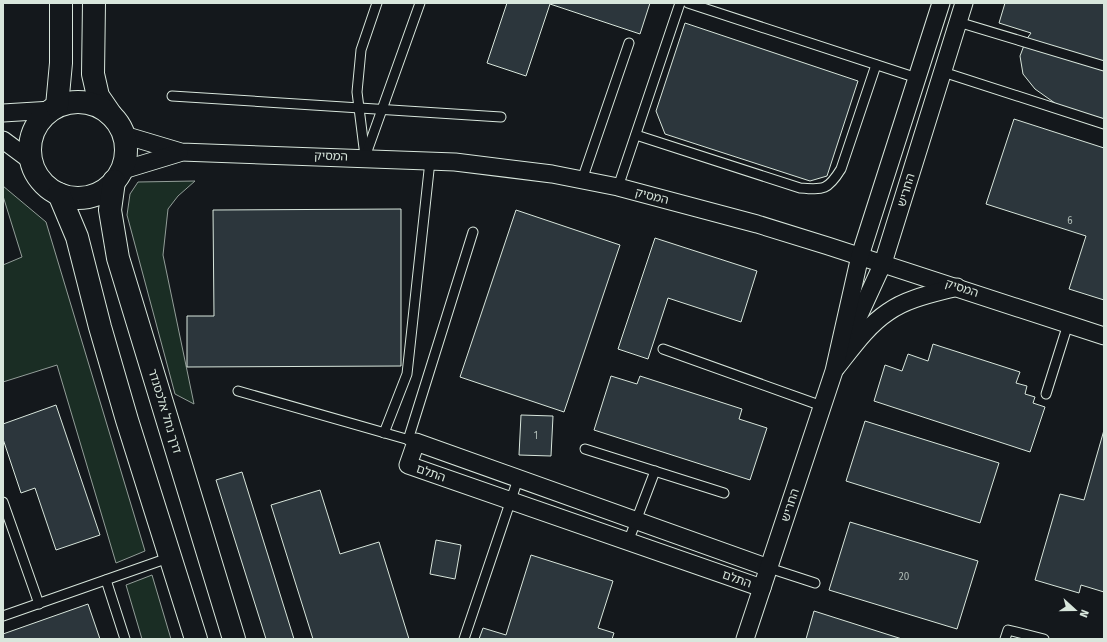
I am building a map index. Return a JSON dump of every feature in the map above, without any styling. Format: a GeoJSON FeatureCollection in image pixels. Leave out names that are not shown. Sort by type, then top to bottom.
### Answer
{"type":"FeatureCollection","features":[{"type":"Feature","properties":{"kind":"street"},"geometry":{"type":"LineString","coordinates":[[61,3],[61,63],[55,108],[44,116],[32,135],[30,160],[35,173],[43,184],[60,194],[79,198],[91,197],[102,192],[117,176],[126,151],[124,135],[98,96],[93,74],[94,3]]}},
{"type":"Feature","properties":{"kind":"street","name":"החריש"},"geometry":{"type":"LineString","coordinates":[[834,371],[860,256],[941,3]]}},
{"type":"Feature","properties":{"kind":"street","name":"החריש"},"geometry":{"type":"LineString","coordinates":[[745,639],[834,371],[883,263],[964,3]]}},
{"type":"Feature","properties":{"kind":"street"},"geometry":{"type":"LineString","coordinates":[[3,113],[55,108],[73,102],[90,103],[111,115]]}},
{"type":"Feature","properties":{"kind":"street","name":"המסיק"},"geometry":{"type":"LineString","coordinates":[[124,135],[181,152],[365,158],[498,166],[618,187],[757,224],[883,263],[1104,336]]}},
{"type":"Feature","properties":{"kind":"street"},"geometry":{"type":"LineString","coordinates":[[3,140],[30,160]]}},
{"type":"Feature","properties":{"kind":"street","name":"המסיק"},"geometry":{"type":"LineString","coordinates":[[117,176],[160,157],[181,152]]}},
{"type":"Feature","properties":{"kind":"street","name":"דרך נחל אלכסנדר"},"geometry":{"type":"LineString","coordinates":[[117,176],[110,210],[118,258],[234,639]]}},
{"type":"Feature","properties":{"kind":"street"},"geometry":{"type":"LineString","coordinates":[[60,194],[77,237],[100,327],[196,639]]}},
{"type":"Feature","properties":{"kind":"street"},"geometry":{"type":"LineString","coordinates":[[834,371],[871,325],[889,311],[912,300],[957,287]]}},
{"type":"Feature","properties":{"kind":"street","name":"התלם"},"geometry":{"type":"LineString","coordinates":[[762,588],[408,465],[412,441],[769,568]]}},
{"type":"Feature","properties":{"kind":"lane"},"geometry":{"type":"LineString","coordinates":[[365,158],[357,92],[361,50],[377,3]]}},
{"type":"Feature","properties":{"kind":"lane"},"geometry":{"type":"LineString","coordinates":[[365,158],[420,3]]}},
{"type":"Feature","properties":{"kind":"lane"},"geometry":{"type":"LineString","coordinates":[[618,187],[680,3]]}},
{"type":"Feature","properties":{"kind":"lane"},"geometry":{"type":"LineString","coordinates":[[688,3],[917,78]]}},
{"type":"Feature","properties":{"kind":"lane"},"geometry":{"type":"LineString","coordinates":[[958,22],[1104,66]]}},
{"type":"Feature","properties":{"kind":"lane"},"geometry":{"type":"LineString","coordinates":[[582,180],[630,43]]}},
{"type":"Feature","properties":{"kind":"lane"},"geometry":{"type":"LineString","coordinates":[[636,135],[800,188],[819,190],[832,182],[841,169],[876,65]]}},
{"type":"Feature","properties":{"kind":"lane"},"geometry":{"type":"LineString","coordinates":[[943,72],[1104,124]]}},
{"type":"Feature","properties":{"kind":"lane"},"geometry":{"type":"LineString","coordinates":[[172,96],[501,117]]}},
{"type":"Feature","properties":{"kind":"lane"},"geometry":{"type":"LineString","coordinates":[[384,433],[407,374],[430,161]]}},
{"type":"Feature","properties":{"kind":"lane"},"geometry":{"type":"LineString","coordinates":[[238,391],[412,441],[473,232]]}},
{"type":"Feature","properties":{"kind":"lane"},"geometry":{"type":"LineString","coordinates":[[1046,394],[1068,324]]}},
{"type":"Feature","properties":{"kind":"lane"},"geometry":{"type":"LineString","coordinates":[[663,349],[822,406]]}},
{"type":"Feature","properties":{"kind":"lane"},"geometry":{"type":"LineString","coordinates":[[585,449],[724,493]]}},
{"type":"Feature","properties":{"kind":"lane"},"geometry":{"type":"LineString","coordinates":[[628,542],[655,471]]}},
{"type":"Feature","properties":{"kind":"lane"},"geometry":{"type":"LineString","coordinates":[[464,639],[518,479]]}},
{"type":"Feature","properties":{"kind":"lane"},"geometry":{"type":"LineString","coordinates":[[3,502],[39,604]]}},
{"type":"Feature","properties":{"kind":"lane"},"geometry":{"type":"LineString","coordinates":[[3,616],[171,557]]}},
{"type":"Feature","properties":{"kind":"lane"},"geometry":{"type":"LineString","coordinates":[[769,568],[815,583]]}},
{"type":"Feature","properties":{"kind":"lane"},"geometry":{"type":"LineString","coordinates":[[106,580],[125,639]]}},
{"type":"Feature","properties":{"kind":"lane"},"geometry":{"type":"LineString","coordinates":[[1005,639],[1008,630],[1044,639]]}},
{"type":"Feature","properties":{"kind":"green space"},"geometry":{"type":"Polygon","coordinates":[[[195,181],[178,196],[168,209],[163,255],[194,404],[175,394],[127,215],[130,194],[138,182],[195,181]]]}},
{"type":"Feature","properties":{"kind":"green space"},"geometry":{"type":"Polygon","coordinates":[[[3,186],[46,222],[145,551],[116,563],[57,365],[3,382],[3,265],[22,257],[3,196],[3,186]]]}},
{"type":"Feature","properties":{"kind":"green space"},"geometry":{"type":"Polygon","coordinates":[[[152,575],[171,639],[142,639],[126,585],[152,575]]]}},
{"type":"Feature","properties":{"kind":"building"},"geometry":{"type":"Polygon","coordinates":[[[507,3],[650,3],[640,34],[550,4],[526,76],[487,63],[507,3]]]}},
{"type":"Feature","properties":{"kind":"building"},"geometry":{"type":"Polygon","coordinates":[[[1005,3],[1104,3],[1104,119],[1059,106],[1035,89],[1023,74],[1020,56],[1026,40],[1031,33],[999,23],[1005,3]]]}},
{"type":"Feature","properties":{"kind":"building"},"geometry":{"type":"Polygon","coordinates":[[[685,23],[858,81],[827,176],[810,181],[665,134],[656,111],[685,23]]]}},
{"type":"Feature","properties":{"kind":"building"},"geometry":{"type":"Polygon","coordinates":[[[1014,119],[1104,148],[1104,300],[1069,289],[1086,236],[986,204],[1014,119]]]}},
{"type":"Feature","properties":{"kind":"building"},"geometry":{"type":"Polygon","coordinates":[[[401,209],[401,366],[187,367],[187,316],[214,316],[213,210],[401,209]]]}},
{"type":"Feature","properties":{"kind":"building"},"geometry":{"type":"Polygon","coordinates":[[[516,210],[620,245],[564,412],[460,377],[516,210]]]}},
{"type":"Feature","properties":{"kind":"building"},"geometry":{"type":"Polygon","coordinates":[[[655,238],[757,271],[741,322],[668,298],[648,359],[618,349],[655,238]]]}},
{"type":"Feature","properties":{"kind":"building"},"geometry":{"type":"Polygon","coordinates":[[[933,344],[1020,372],[1016,383],[1027,386],[1025,394],[1035,397],[1033,403],[1045,407],[1030,452],[874,401],[885,365],[902,371],[908,354],[928,361],[933,344]]]}},
{"type":"Feature","properties":{"kind":"building"},"geometry":{"type":"Polygon","coordinates":[[[611,376],[637,384],[640,376],[742,409],[739,419],[767,428],[750,480],[594,430],[611,376]]]}},
{"type":"Feature","properties":{"kind":"building"},"geometry":{"type":"Polygon","coordinates":[[[56,405],[100,535],[56,550],[35,488],[21,493],[3,439],[3,424],[56,405]]]}},
{"type":"Feature","properties":{"kind":"building"},"geometry":{"type":"Polygon","coordinates":[[[521,415],[553,416],[551,456],[519,455],[521,415]]]}},
{"type":"Feature","properties":{"kind":"building"},"geometry":{"type":"Polygon","coordinates":[[[865,421],[999,463],[980,523],[846,481],[865,421]]]}},
{"type":"Feature","properties":{"kind":"building"},"geometry":{"type":"Polygon","coordinates":[[[1104,430],[1104,592],[1081,585],[1079,593],[1035,580],[1060,494],[1084,500],[1104,430]]]}},
{"type":"Feature","properties":{"kind":"building"},"geometry":{"type":"Polygon","coordinates":[[[242,472],[294,639],[266,639],[216,480],[242,472]]]}},
{"type":"Feature","properties":{"kind":"building"},"geometry":{"type":"Polygon","coordinates":[[[320,490],[340,554],[379,542],[409,639],[313,639],[271,505],[320,490]]]}},
{"type":"Feature","properties":{"kind":"building"},"geometry":{"type":"Polygon","coordinates":[[[850,522],[978,561],[957,629],[829,590],[850,522]]]}},
{"type":"Feature","properties":{"kind":"building"},"geometry":{"type":"Polygon","coordinates":[[[436,540],[461,545],[455,579],[430,574],[436,540]]]}},
{"type":"Feature","properties":{"kind":"building"},"geometry":{"type":"Polygon","coordinates":[[[531,555],[613,581],[598,628],[614,633],[612,639],[479,639],[483,628],[506,635],[531,555]]]}},
{"type":"Feature","properties":{"kind":"building"},"geometry":{"type":"Polygon","coordinates":[[[88,604],[100,639],[3,639],[3,634],[88,604]]]}},
{"type":"Feature","properties":{"kind":"building"},"geometry":{"type":"Polygon","coordinates":[[[814,611],[902,639],[806,639],[814,611]]]}}]}
